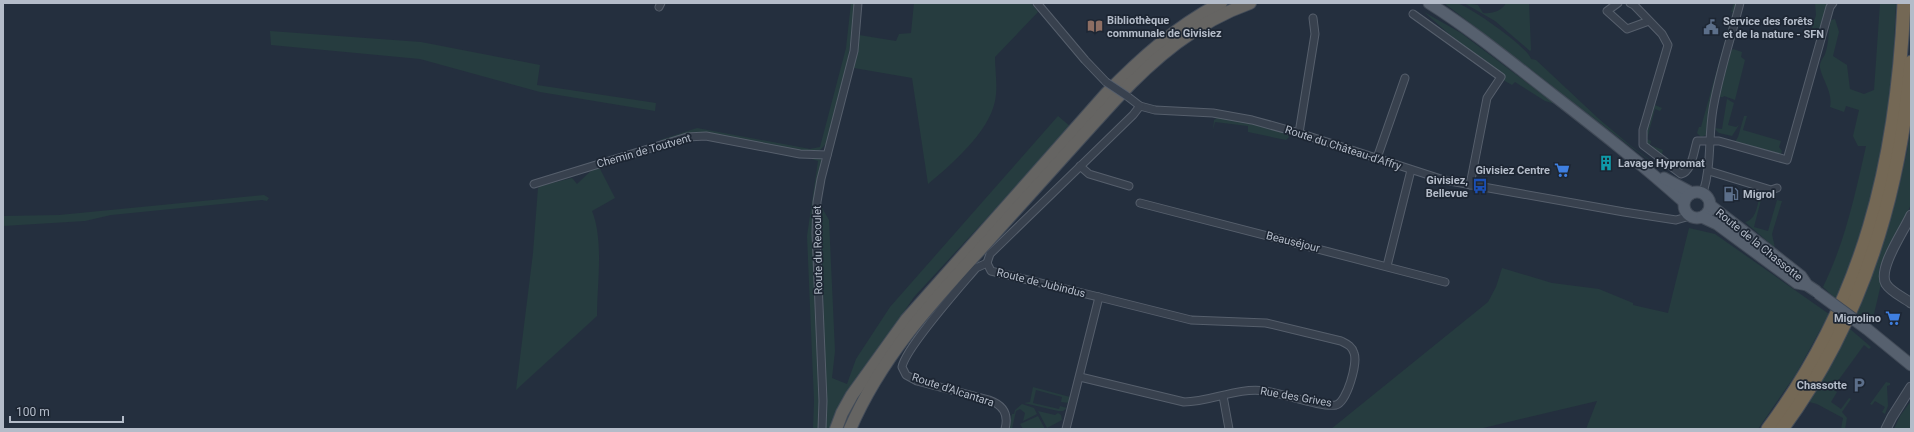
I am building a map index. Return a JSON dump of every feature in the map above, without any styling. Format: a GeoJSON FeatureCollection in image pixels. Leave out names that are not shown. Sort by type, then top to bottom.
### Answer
{"type":"FeatureCollection","features":[{"type":"Feature","properties":{"kind":"highway"},"geometry":{"type":"LineString","coordinates":[[836,429],[842,413],[852,396],[906,320],[1106,94],[1128,71],[1161,42],[1192,20],[1221,3]]}},
{"type":"Feature","properties":{"kind":"highway"},"geometry":{"type":"LineString","coordinates":[[850,429],[870,387],[905,334],[1115,100],[1135,79],[1177,42],[1211,20],[1250,3]]}},
{"type":"Feature","properties":{"kind":"highway"},"geometry":{"type":"LineString","coordinates":[[1768,429],[1798,386],[1827,334],[1847,292],[1867,237],[1884,175],[1892,136],[1899,75],[1904,3]]}},
{"type":"Feature","properties":{"kind":"highway"},"geometry":{"type":"LineString","coordinates":[[1782,429],[1807,392],[1827,357],[1846,321],[1869,265],[1886,212],[1899,158],[1911,62]]}},
{"type":"Feature","properties":{"kind":"main road"},"geometry":{"type":"LineString","coordinates":[[1419,3],[1445,13]]}},
{"type":"Feature","properties":{"kind":"main road"},"geometry":{"type":"LineString","coordinates":[[1429,3],[1492,47],[1637,161],[1693,196],[1708,198],[1710,206],[1709,210],[1702,217],[1690,216],[1685,210],[1693,196]]}},
{"type":"Feature","properties":{"kind":"main road","name":"Route de la Chassotte"},"geometry":{"type":"LineString","coordinates":[[1710,206],[1801,276],[1814,290],[1867,329],[1911,365]]}},
{"type":"Feature","properties":{"kind":"main road","name":"Route de la Chassotte"},"geometry":{"type":"LineString","coordinates":[[1702,217],[1717,224],[1797,283],[1814,290]]}},
{"type":"Feature","properties":{"kind":"street","name":"Route du Recoulet"},"geometry":{"type":"LineString","coordinates":[[822,429],[823,401],[816,233],[817,202],[827,155],[854,50],[858,3]]}},
{"type":"Feature","properties":{"kind":"street","name":"Route du Château-d'Affry"},"geometry":{"type":"LineString","coordinates":[[1038,3],[1085,60],[1106,82],[1140,106],[1155,110],[1228,115],[1299,133],[1444,180],[1584,206],[1676,220],[1690,216]]}},
{"type":"Feature","properties":{"kind":"street"},"geometry":{"type":"LineString","coordinates":[[1618,3],[1607,11],[1626,29],[1649,21]]}},
{"type":"Feature","properties":{"kind":"street"},"geometry":{"type":"LineString","coordinates":[[1630,3],[1634,5],[1667,40],[1668,45],[1643,130],[1643,145],[1681,174],[1685,173],[1689,169],[1697,141],[1732,144],[1787,160],[1830,8],[1833,3]]}},
{"type":"Feature","properties":{"kind":"street"},"geometry":{"type":"LineString","coordinates":[[1693,196],[1709,172],[1713,112],[1717,89],[1740,3]]}},
{"type":"Feature","properties":{"kind":"street"},"geometry":{"type":"LineString","coordinates":[[1413,14],[1501,77],[1487,98],[1470,184]]}},
{"type":"Feature","properties":{"kind":"street"},"geometry":{"type":"LineString","coordinates":[[1299,133],[1315,34],[1313,18]]}},
{"type":"Feature","properties":{"kind":"street"},"geometry":{"type":"LineString","coordinates":[[1377,158],[1405,78]]}},
{"type":"Feature","properties":{"kind":"street","name":"Route de Jubindus"},"geometry":{"type":"LineString","coordinates":[[1066,429],[1100,297],[991,271],[987,263],[990,254],[1140,106]]}},
{"type":"Feature","properties":{"kind":"street","name":"Chemin de Toutvent"},"geometry":{"type":"LineString","coordinates":[[534,184],[687,137],[706,136],[800,154],[827,155]]}},
{"type":"Feature","properties":{"kind":"street"},"geometry":{"type":"LineString","coordinates":[[1080,166],[1089,174],[1129,186]]}},
{"type":"Feature","properties":{"kind":"street"},"geometry":{"type":"LineString","coordinates":[[1387,266],[1411,170]]}},
{"type":"Feature","properties":{"kind":"street"},"geometry":{"type":"LineString","coordinates":[[1709,172],[1770,190],[1777,188]]}},
{"type":"Feature","properties":{"kind":"street","name":"Beauséjour"},"geometry":{"type":"LineString","coordinates":[[1140,203],[1445,282]]}},
{"type":"Feature","properties":{"kind":"street"},"geometry":{"type":"LineString","coordinates":[[1911,215],[1886,264],[1883,276],[1887,286],[1911,303]]}},
{"type":"Feature","properties":{"kind":"street","name":"Route d'Alcantara"},"geometry":{"type":"LineString","coordinates":[[987,263],[976,268],[926,328],[906,357],[902,367],[906,375],[917,381],[989,400],[997,404],[1004,410],[1006,422],[1005,429]]}},
{"type":"Feature","properties":{"kind":"street","name":"Rue des Grives"},"geometry":{"type":"LineString","coordinates":[[1080,377],[1184,402],[1195,402],[1248,391],[1264,391],[1329,406],[1338,405],[1343,401],[1347,393],[1354,364],[1354,351],[1349,345],[1341,341],[1266,323],[1192,320],[1100,297]]}},
{"type":"Feature","properties":{"kind":"street"},"geometry":{"type":"LineString","coordinates":[[1886,429],[1892,416],[1911,387]]}},
{"type":"Feature","properties":{"kind":"street"},"geometry":{"type":"LineString","coordinates":[[1223,396],[1229,429]]}},
{"type":"Feature","properties":{"kind":"green space"},"geometry":{"type":"Polygon","coordinates":[[[851,3],[856,3],[847,65],[826,144],[819,151],[809,152],[706,134],[662,143],[660,140],[697,128],[810,149],[820,147],[846,48],[851,3]]]}},
{"type":"Feature","properties":{"kind":"green space"},"geometry":{"type":"Polygon","coordinates":[[[914,3],[1031,3],[1038,12],[995,57],[996,96],[991,113],[985,124],[958,158],[928,184],[912,78],[854,68],[859,35],[896,41],[899,34],[911,33],[914,3]]]}},
{"type":"Feature","properties":{"kind":"green space"},"geometry":{"type":"Polygon","coordinates":[[[1444,3],[1455,3],[1464,6],[1510,37],[1528,54],[1531,59],[1536,60],[1599,119],[1631,146],[1675,179],[1631,147],[1444,3]]]}},
{"type":"Feature","properties":{"kind":"green space"},"geometry":{"type":"Polygon","coordinates":[[[1464,3],[1478,5],[1483,13],[1486,13],[1499,10],[1506,3],[1529,3],[1531,50],[1530,51],[1495,21],[1464,3]]]}},
{"type":"Feature","properties":{"kind":"green space"},"geometry":{"type":"Polygon","coordinates":[[[1734,3],[1737,3],[1714,84],[1706,135],[1701,137],[1697,133],[1699,127],[1701,127],[1733,12],[1731,12],[1734,3]]]}},
{"type":"Feature","properties":{"kind":"green space"},"geometry":{"type":"Polygon","coordinates":[[[1815,3],[1830,3],[1818,37],[1810,34],[1816,15],[1815,3]]]}},
{"type":"Feature","properties":{"kind":"green space"},"geometry":{"type":"Polygon","coordinates":[[[1880,3],[1896,3],[1892,75],[1887,118],[1879,165],[1867,210],[1853,255],[1836,299],[1823,287],[1831,270],[1843,236],[1866,146],[1858,146],[1853,136],[1859,110],[1846,106],[1844,112],[1830,107],[1831,102],[1829,92],[1821,73],[1820,66],[1827,47],[1831,20],[1835,19],[1839,32],[1833,56],[1847,65],[1850,89],[1864,94],[1874,90],[1880,3]]]}},
{"type":"Feature","properties":{"kind":"green space"},"geometry":{"type":"Polygon","coordinates":[[[1424,12],[1461,33],[1555,104],[1545,101],[1515,82],[1512,85],[1503,80],[1505,76],[1456,43],[1457,41],[1424,12]]]}},
{"type":"Feature","properties":{"kind":"green space"},"geometry":{"type":"Polygon","coordinates":[[[270,31],[421,42],[540,65],[537,85],[656,103],[655,111],[540,92],[420,59],[271,45],[270,31]]]}},
{"type":"Feature","properties":{"kind":"green space"},"geometry":{"type":"Polygon","coordinates":[[[1733,49],[1742,52],[1741,57],[1745,60],[1735,100],[1724,96],[1719,97],[1731,51],[1733,49]]]}},
{"type":"Feature","properties":{"kind":"green space"},"geometry":{"type":"Polygon","coordinates":[[[1727,99],[1734,103],[1728,125],[1736,127],[1739,125],[1732,136],[1719,133],[1714,128],[1722,129],[1727,99]]]}},
{"type":"Feature","properties":{"kind":"green space"},"geometry":{"type":"Polygon","coordinates":[[[1655,105],[1662,108],[1660,111],[1655,109],[1647,139],[1651,141],[1650,145],[1663,150],[1662,154],[1670,160],[1686,164],[1683,169],[1679,169],[1646,143],[1645,139],[1655,105]]]}},
{"type":"Feature","properties":{"kind":"green space"},"geometry":{"type":"Polygon","coordinates":[[[1058,116],[1071,127],[914,297],[839,408],[831,429],[825,429],[826,404],[821,206],[829,220],[835,351],[832,378],[847,384],[856,359],[890,307],[1058,116]]]}},
{"type":"Feature","properties":{"kind":"green space"},"geometry":{"type":"Polygon","coordinates":[[[1744,116],[1747,116],[1743,130],[1781,141],[1779,147],[1782,151],[1781,154],[1735,142],[1744,116]]]}},
{"type":"Feature","properties":{"kind":"green space"},"geometry":{"type":"Polygon","coordinates":[[[1218,117],[1248,122],[1288,133],[1289,137],[1286,140],[1248,132],[1248,126],[1215,122],[1213,130],[1214,120],[1218,117]]]}},
{"type":"Feature","properties":{"kind":"green space"},"geometry":{"type":"Polygon","coordinates":[[[1911,129],[1911,204],[1902,226],[1879,268],[1879,279],[1881,284],[1874,314],[1869,323],[1857,314],[1882,246],[1896,200],[1911,129]]]}},
{"type":"Feature","properties":{"kind":"green space"},"geometry":{"type":"Polygon","coordinates":[[[799,155],[821,158],[822,162],[818,177],[821,402],[818,429],[813,429],[814,401],[807,236],[818,161],[799,155]]]}},
{"type":"Feature","properties":{"kind":"green space"},"geometry":{"type":"Polygon","coordinates":[[[599,167],[615,198],[592,211],[596,223],[599,249],[597,316],[516,390],[533,253],[538,188],[540,186],[572,178],[577,184],[594,168],[599,167]]]}},
{"type":"Feature","properties":{"kind":"green space"},"geometry":{"type":"Polygon","coordinates":[[[1760,192],[1763,192],[1754,227],[1768,231],[1777,200],[1782,201],[1772,234],[1775,248],[1745,222],[1749,221],[1754,214],[1758,205],[1760,192]]]}},
{"type":"Feature","properties":{"kind":"green space"},"geometry":{"type":"Polygon","coordinates":[[[264,195],[269,198],[267,201],[262,200],[111,215],[85,221],[3,226],[3,216],[59,215],[264,195]]]}},
{"type":"Feature","properties":{"kind":"green space"},"geometry":{"type":"Polygon","coordinates":[[[1689,228],[1715,234],[1829,314],[1796,374],[1758,429],[1586,429],[1597,401],[1479,429],[1331,429],[1488,302],[1496,287],[1502,268],[1552,283],[1599,289],[1633,303],[1633,305],[1668,313],[1689,228]]]}},
{"type":"Feature","properties":{"kind":"green space"},"geometry":{"type":"Polygon","coordinates":[[[1850,329],[1871,347],[1869,349],[1864,345],[1832,389],[1837,392],[1831,402],[1841,409],[1849,398],[1851,399],[1842,412],[1847,418],[1845,429],[1841,429],[1843,418],[1817,404],[1809,402],[1850,329]]]}},
{"type":"Feature","properties":{"kind":"green space"},"geometry":{"type":"Polygon","coordinates":[[[1886,382],[1890,383],[1890,385],[1887,386],[1888,406],[1885,414],[1882,412],[1885,407],[1875,401],[1872,405],[1870,404],[1886,382]]]}},
{"type":"Feature","properties":{"kind":"green space"},"geometry":{"type":"Polygon","coordinates":[[[1033,387],[1070,397],[1069,403],[1061,402],[1062,397],[1036,390],[1033,403],[1059,409],[1060,406],[1067,408],[1063,411],[1058,411],[1024,403],[1030,402],[1033,387]]]}},
{"type":"Feature","properties":{"kind":"green space"},"geometry":{"type":"Polygon","coordinates":[[[1911,401],[1911,429],[1894,429],[1900,416],[1911,401]]]}},
{"type":"Feature","properties":{"kind":"green space"},"geometry":{"type":"Polygon","coordinates":[[[1022,404],[1034,408],[1037,414],[1023,421],[1025,413],[1020,409],[1016,411],[1012,429],[1009,429],[1012,414],[1014,414],[1015,410],[1022,404]]]}},
{"type":"Feature","properties":{"kind":"green space"},"geometry":{"type":"Polygon","coordinates":[[[1038,411],[1055,415],[1058,413],[1061,415],[1062,420],[1047,428],[1038,411]]]}},
{"type":"Feature","properties":{"kind":"green space"},"geometry":{"type":"Polygon","coordinates":[[[1038,416],[1045,429],[1023,429],[1020,424],[1038,416]]]}},
{"type":"Feature","properties":{"kind":"place","name":"Bibliothèque communale de Givisiez"},"geometry":{"type":"Point","coordinates":[1095,26]}},
{"type":"Feature","properties":{"kind":"place","name":"Service des forêts et de la nature - SFN"},"geometry":{"type":"Point","coordinates":[1711,27]}},
{"type":"Feature","properties":{"kind":"place","name":"Lavage Hypromat"},"geometry":{"type":"Point","coordinates":[1606,163]}},
{"type":"Feature","properties":{"kind":"place","name":"Givisiez Centre"},"geometry":{"type":"Point","coordinates":[1562,170]}},
{"type":"Feature","properties":{"kind":"place","name":"Givisiez, Bellevue"},"geometry":{"type":"Point","coordinates":[1480,186]}},
{"type":"Feature","properties":{"kind":"place","name":"Migrol"},"geometry":{"type":"Point","coordinates":[1731,194]}},
{"type":"Feature","properties":{"kind":"place","name":"Migrolino"},"geometry":{"type":"Point","coordinates":[1893,318]}},
{"type":"Feature","properties":{"kind":"place","name":"Chassotte"},"geometry":{"type":"Point","coordinates":[1859,385]}}]}
